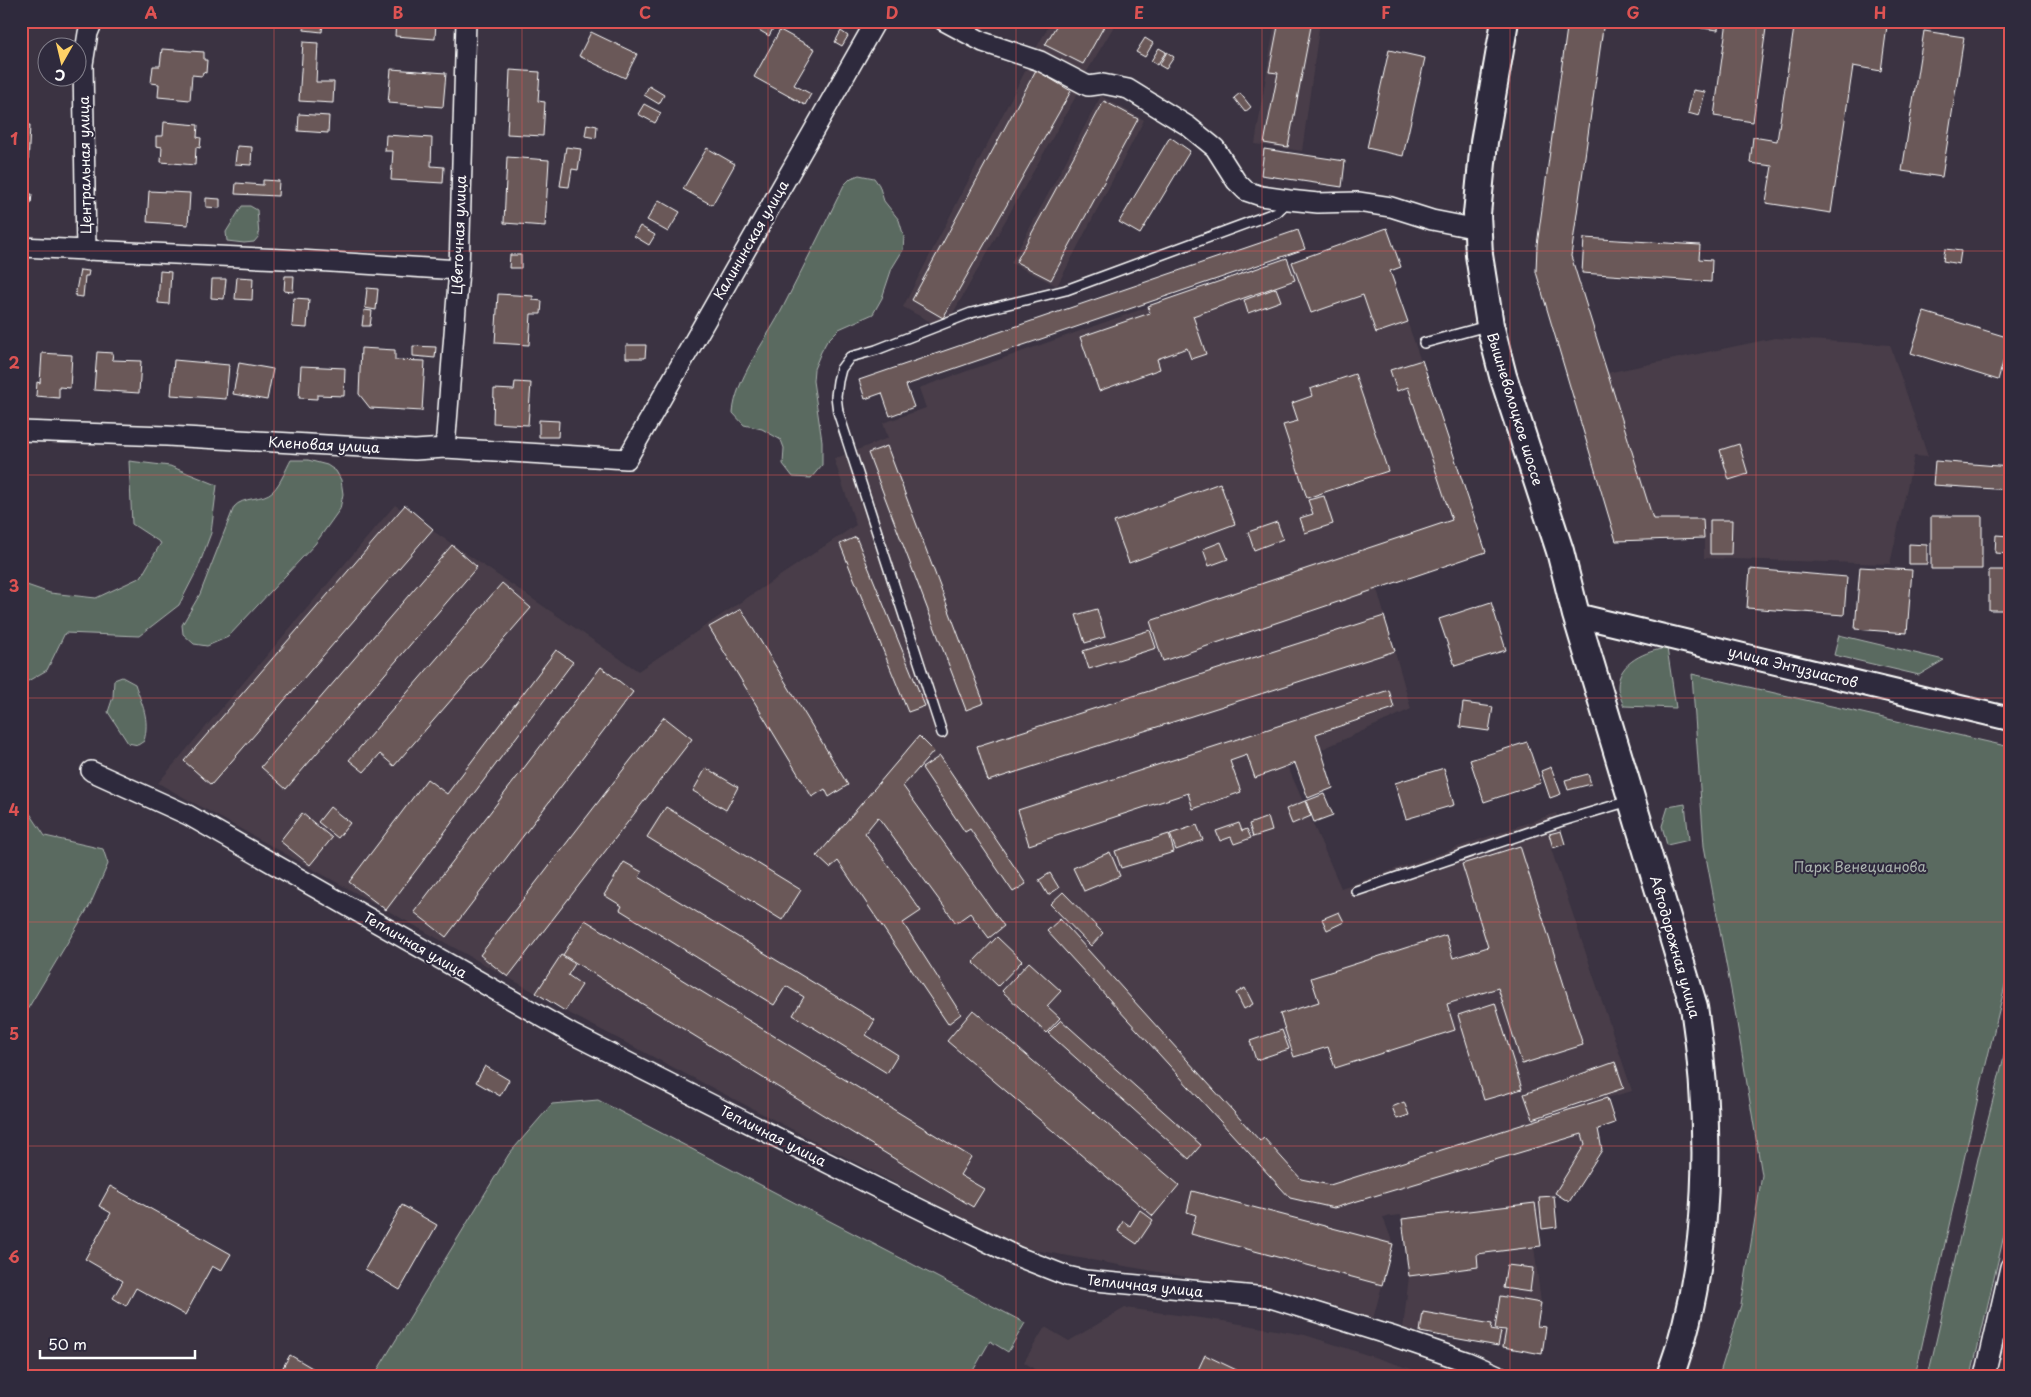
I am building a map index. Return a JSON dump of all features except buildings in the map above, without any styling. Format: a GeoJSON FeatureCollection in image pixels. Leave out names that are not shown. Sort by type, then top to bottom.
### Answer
{"type":"FeatureCollection","features":[{"type":"Feature","properties":{"kind":"main road","name":"Вышневолоцкое шоссе"},"geometry":{"type":"LineString","coordinates":[[1506,21],[1484,142],[1477,214],[1479,255],[1490,325],[1503,376],[1560,551],[1576,615]]}},
{"type":"Feature","properties":{"kind":"main road","name":"Автодорожная улица"},"geometry":{"type":"LineString","coordinates":[[1576,615],[1694,1007],[1702,1059],[1706,1142],[1701,1232],[1687,1320],[1670,1376]]}},
{"type":"Feature","properties":{"kind":"street","name":"Центральная улица"},"geometry":{"type":"LineString","coordinates":[[86,251],[83,64],[88,33],[93,21]]}},
{"type":"Feature","properties":{"kind":"street","name":"Цветочная улица"},"geometry":{"type":"LineString","coordinates":[[445,448],[459,270],[466,21]]}},
{"type":"Feature","properties":{"kind":"street","name":"Калининская улица"},"geometry":{"type":"LineString","coordinates":[[627,459],[876,21]]}},
{"type":"Feature","properties":{"kind":"street"},"geometry":{"type":"LineString","coordinates":[[944,21],[983,42],[1040,60],[1088,86],[1103,84],[1128,89],[1188,126],[1215,148],[1236,181],[1246,191],[1261,196],[1289,200],[1318,203],[1358,202],[1391,206],[1432,220],[1478,229]]}},
{"type":"Feature","properties":{"kind":"street"},"geometry":{"type":"LineString","coordinates":[[21,247],[459,270]]}},
{"type":"Feature","properties":{"kind":"street","name":"Кленовая улица"},"geometry":{"type":"LineString","coordinates":[[21,431],[167,436],[415,450],[445,448],[627,459]]}},
{"type":"Feature","properties":{"kind":"street","name":"улица Энтузиастов"},"geometry":{"type":"LineString","coordinates":[[1576,615],[2010,719]]}},
{"type":"Feature","properties":{"kind":"street","name":"Тепличная улица"},"geometry":{"type":"LineString","coordinates":[[91,771],[188,815],[572,1034],[1016,1256],[1067,1276],[1085,1280],[1267,1297],[1392,1336],[1468,1362],[1500,1376]]}},
{"type":"Feature","properties":{"kind":"street"},"geometry":{"type":"LineString","coordinates":[[1985,1376],[2010,1267]]}},
{"type":"Feature","properties":{"kind":"lane"},"geometry":{"type":"LineString","coordinates":[[942,733],[838,412],[836,396],[841,369],[850,357],[876,350],[971,313],[1066,290],[1143,263],[1277,212],[1289,200]]}},
{"type":"Feature","properties":{"kind":"lane"},"geometry":{"type":"LineString","coordinates":[[1424,343],[1490,325]]}},
{"type":"Feature","properties":{"kind":"lane"},"geometry":{"type":"LineString","coordinates":[[1356,891],[1559,822],[1633,800]]}},
{"type":"Feature","properties":{"kind":"shaded area"},"geometry":{"type":"Polygon","coordinates":[[[1052,21],[1117,21],[1083,78],[1035,50],[1052,21]]]}},
{"type":"Feature","properties":{"kind":"shaded area"},"geometry":{"type":"Polygon","coordinates":[[[1275,21],[1320,21],[1302,151],[1255,144],[1275,21]]]}},
{"type":"Feature","properties":{"kind":"shaded area"},"geometry":{"type":"Polygon","coordinates":[[[1030,62],[1080,89],[944,329],[903,307],[1030,62]]]}},
{"type":"Feature","properties":{"kind":"shaded area"},"geometry":{"type":"Polygon","coordinates":[[[1101,96],[1144,120],[1057,286],[1011,263],[1101,96]]]}},
{"type":"Feature","properties":{"kind":"shaded area"},"geometry":{"type":"Polygon","coordinates":[[[1387,228],[1401,267],[1390,271],[1486,552],[1377,589],[1411,709],[1287,765],[1341,888],[1556,813],[1565,844],[1551,849],[1632,1091],[1607,1098],[1615,1123],[1598,1129],[1602,1149],[1569,1202],[1555,1193],[1557,1227],[1539,1228],[1541,1246],[1534,1247],[1541,1303],[1537,1325],[1546,1327],[1542,1354],[1403,1329],[1409,1276],[1401,1215],[1383,1217],[1393,1244],[1373,1319],[1316,1300],[1018,1247],[565,1011],[536,993],[158,783],[395,505],[638,671],[856,525],[834,459],[888,438],[883,423],[926,408],[919,388],[1287,258],[1289,263],[1387,228]]]}},
{"type":"Feature","properties":{"kind":"shaded area"},"geometry":{"type":"Polygon","coordinates":[[[1775,338],[1890,345],[1928,457],[1914,456],[1890,564],[1704,558],[1704,538],[1616,541],[1569,384],[1607,373],[1775,338]]]}},
{"type":"Feature","properties":{"kind":"shaded area"},"geometry":{"type":"Polygon","coordinates":[[[1125,1308],[1223,1321],[1305,1335],[1433,1376],[1044,1376],[1024,1362],[1045,1327],[1069,1341],[1125,1308]]]}},
{"type":"Feature","properties":{"kind":"green space"},"geometry":{"type":"Polygon","coordinates":[[[859,175],[874,178],[879,185],[884,201],[899,220],[904,237],[903,250],[892,268],[882,298],[873,314],[839,329],[827,341],[821,352],[814,369],[813,381],[822,441],[822,465],[811,478],[793,477],[783,464],[784,448],[781,440],[762,429],[744,425],[733,413],[735,401],[745,375],[780,313],[844,185],[851,178],[859,175]]]}},
{"type":"Feature","properties":{"kind":"green space"},"geometry":{"type":"Polygon","coordinates":[[[242,206],[250,206],[257,210],[259,236],[254,242],[227,241],[226,232],[242,206]]]}},
{"type":"Feature","properties":{"kind":"green space"},"geometry":{"type":"Polygon","coordinates":[[[291,460],[308,460],[327,465],[336,471],[341,480],[343,494],[340,509],[315,544],[228,637],[207,646],[194,644],[183,634],[182,625],[200,594],[234,507],[242,501],[264,496],[273,491],[291,460]]]}},
{"type":"Feature","properties":{"kind":"green space"},"geometry":{"type":"Polygon","coordinates":[[[129,461],[170,466],[217,485],[211,533],[198,568],[179,605],[139,636],[65,633],[47,670],[21,685],[21,583],[50,593],[96,598],[141,577],[161,543],[132,524],[129,461]]]}},
{"type":"Feature","properties":{"kind":"green space"},"geometry":{"type":"Polygon","coordinates":[[[1839,635],[1944,660],[1919,675],[1834,655],[1839,635]]]}},
{"type":"Feature","properties":{"kind":"green space"},"geometry":{"type":"Polygon","coordinates":[[[1667,648],[1676,708],[1624,706],[1618,687],[1619,678],[1628,664],[1642,655],[1667,648]]]}},
{"type":"Feature","properties":{"kind":"green space","name":"Парк Венецианова"},"geometry":{"type":"Polygon","coordinates":[[[1692,674],[2010,747],[2010,965],[1915,1376],[1719,1376],[1741,1305],[1762,1175],[1735,1011],[1704,846],[1692,674]]]}},
{"type":"Feature","properties":{"kind":"green space"},"geometry":{"type":"Polygon","coordinates":[[[122,677],[135,684],[146,718],[144,741],[138,745],[128,743],[108,712],[113,697],[114,680],[122,677]]]}},
{"type":"Feature","properties":{"kind":"green space"},"geometry":{"type":"Polygon","coordinates":[[[21,800],[45,836],[103,849],[108,864],[90,905],[21,1020],[21,800]]]}},
{"type":"Feature","properties":{"kind":"green space"},"geometry":{"type":"Polygon","coordinates":[[[1685,804],[1689,840],[1667,845],[1662,826],[1668,807],[1685,804]]]}},
{"type":"Feature","properties":{"kind":"green space"},"geometry":{"type":"Polygon","coordinates":[[[2010,1033],[2010,1210],[1971,1376],[1928,1376],[1979,1154],[2010,1033]]]}},
{"type":"Feature","properties":{"kind":"green space"},"geometry":{"type":"Polygon","coordinates":[[[598,1100],[1025,1323],[1008,1352],[990,1341],[970,1376],[374,1376],[509,1154],[552,1104],[598,1100]]]}}]}
